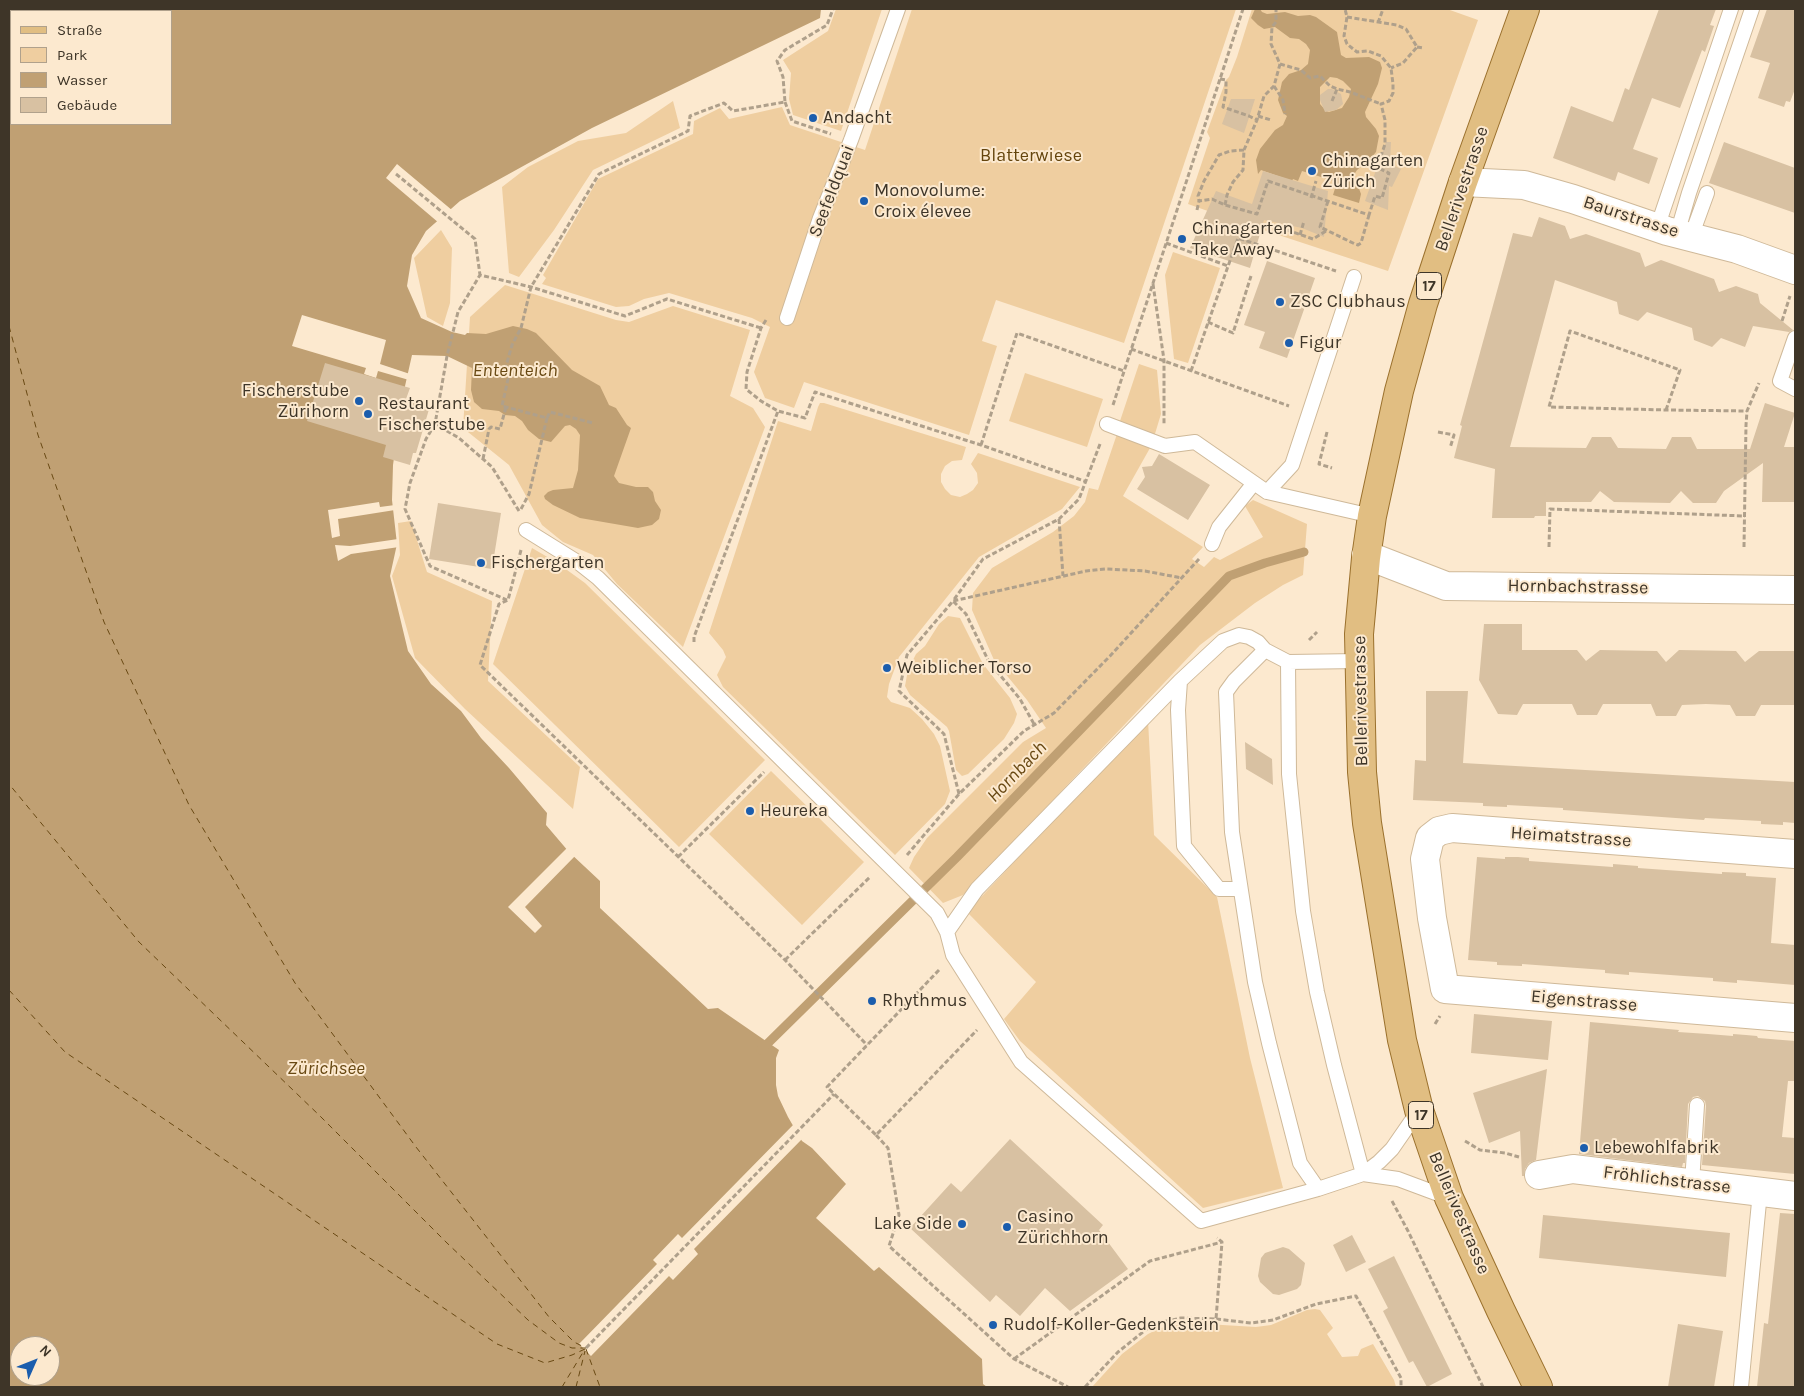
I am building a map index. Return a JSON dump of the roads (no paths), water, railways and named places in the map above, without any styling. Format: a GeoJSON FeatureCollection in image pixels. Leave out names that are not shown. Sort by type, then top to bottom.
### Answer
{"type":"FeatureCollection","features":[{"type":"Feature","properties":{"kind":"main road","name":"Bellerivestrasse"},"geometry":{"type":"LineString","coordinates":[[1525,9],[1463,182],[1422,304],[1398,391],[1372,516],[1366,555],[1359,634],[1359,661],[1362,772],[1367,823],[1396,1007],[1419,1110],[1449,1198],[1538,1387]]}},
{"type":"Feature","properties":{"kind":"street","name":"Baurstrasse"},"geometry":{"type":"LineString","coordinates":[[1463,182],[1524,185],[1574,199],[1675,233],[1737,249],[1794,280]]}},
{"type":"Feature","properties":{"kind":"street","name":"Hornbachstrasse"},"geometry":{"type":"LineString","coordinates":[[1366,555],[1446,586],[1795,590]]}},
{"type":"Feature","properties":{"kind":"street","name":"Heimatstrasse"},"geometry":{"type":"LineString","coordinates":[[1432,918],[1426,859],[1430,838],[1439,831],[1452,828],[1795,854]]}},
{"type":"Feature","properties":{"kind":"street","name":"Eigenstrasse"},"geometry":{"type":"LineString","coordinates":[[1432,918],[1445,989],[1795,1018]]}},
{"type":"Feature","properties":{"kind":"street","name":"Fröhlichstrasse"},"geometry":{"type":"LineString","coordinates":[[1539,1175],[1573,1169],[1795,1196]]}},
{"type":"Feature","properties":{"kind":"lane","name":"Seefeldquai"},"geometry":{"type":"LineString","coordinates":[[787,318],[820,218],[851,140],[898,9]]}},
{"type":"Feature","properties":{"kind":"lane"},"geometry":{"type":"LineString","coordinates":[[1675,233],[1730,9]]}},
{"type":"Feature","properties":{"kind":"lane"},"geometry":{"type":"LineString","coordinates":[[1675,233],[1752,9]]}},
{"type":"Feature","properties":{"kind":"lane"},"geometry":{"type":"LineString","coordinates":[[1675,233],[1707,193]]}},
{"type":"Feature","properties":{"kind":"lane"},"geometry":{"type":"LineString","coordinates":[[1267,492],[1292,465],[1354,277]]}},
{"type":"Feature","properties":{"kind":"lane"},"geometry":{"type":"LineString","coordinates":[[1795,338],[1780,381],[1795,389]]}},
{"type":"Feature","properties":{"kind":"lane"},"geometry":{"type":"LineString","coordinates":[[1107,424],[1165,446],[1195,442],[1267,492],[1372,516]]}},
{"type":"Feature","properties":{"kind":"lane"},"geometry":{"type":"LineString","coordinates":[[1212,544],[1220,527],[1254,483]]}},
{"type":"Feature","properties":{"kind":"lane"},"geometry":{"type":"LineString","coordinates":[[526,530],[579,562],[598,578],[937,913],[947,932],[953,955],[1021,1062],[1201,1221],[1318,1189],[1363,1174],[1392,1149],[1419,1110]]}},
{"type":"Feature","properties":{"kind":"lane"},"geometry":{"type":"LineString","coordinates":[[947,932],[977,889],[1180,681],[1223,641],[1239,635],[1249,637],[1266,650],[1288,662],[1359,661]]}},
{"type":"Feature","properties":{"kind":"lane"},"geometry":{"type":"LineString","coordinates":[[1266,650],[1234,681],[1226,692],[1232,832],[1255,982],[1269,1044],[1300,1163],[1318,1189]]}},
{"type":"Feature","properties":{"kind":"lane"},"geometry":{"type":"LineString","coordinates":[[1288,662],[1289,774],[1303,911],[1317,992],[1363,1174]]}},
{"type":"Feature","properties":{"kind":"lane"},"geometry":{"type":"LineString","coordinates":[[1180,681],[1178,710],[1184,846],[1219,889],[1240,889]]}},
{"type":"Feature","properties":{"kind":"lane"},"geometry":{"type":"LineString","coordinates":[[1692,1183],[1696,1105]]}},
{"type":"Feature","properties":{"kind":"lane"},"geometry":{"type":"LineString","coordinates":[[1363,1174],[1398,1179],[1449,1198]]}},
{"type":"Feature","properties":{"kind":"lane"},"geometry":{"type":"LineString","coordinates":[[1741,1387],[1760,1192]]}},
{"type":"Feature","properties":{"kind":"water","name":"Zürichsee"},"geometry":{"type":"Polygon","coordinates":[[[9,9],[821,9],[820,18],[592,128],[460,201],[426,231],[412,255],[407,286],[421,318],[452,332],[465,335],[467,333],[486,334],[513,326],[536,333],[572,370],[600,386],[609,405],[616,408],[631,428],[614,476],[619,483],[636,487],[648,487],[653,492],[655,501],[661,510],[659,519],[652,525],[638,528],[580,518],[553,505],[545,499],[544,496],[548,492],[573,488],[578,470],[580,435],[576,429],[570,425],[565,426],[551,442],[539,439],[515,416],[505,415],[499,411],[482,409],[474,402],[471,390],[472,368],[447,356],[412,355],[403,395],[393,465],[392,500],[397,544],[390,576],[408,651],[431,684],[461,711],[481,738],[547,813],[546,825],[569,852],[600,881],[600,908],[708,1009],[718,1008],[779,1050],[776,1058],[776,1085],[778,1096],[788,1117],[802,1141],[812,1148],[846,1184],[816,1218],[874,1271],[879,1267],[982,1359],[983,1384],[987,1387],[9,1387],[9,9]]]}},
{"type":"Feature","properties":{"kind":"water"},"geometry":{"type":"Polygon","coordinates":[[[1255,9],[1260,9],[1267,14],[1285,12],[1298,16],[1310,15],[1316,17],[1337,32],[1341,55],[1346,58],[1369,57],[1380,62],[1382,68],[1378,84],[1365,112],[1366,117],[1379,136],[1376,152],[1355,173],[1361,194],[1359,203],[1333,195],[1337,182],[1302,171],[1298,181],[1293,179],[1292,181],[1261,170],[1258,174],[1256,160],[1260,149],[1275,130],[1283,125],[1287,116],[1283,113],[1278,100],[1282,82],[1289,74],[1301,70],[1308,64],[1310,50],[1299,39],[1290,38],[1275,27],[1264,29],[1251,18],[1255,9]],[[1330,77],[1320,87],[1320,104],[1329,112],[1342,108],[1349,97],[1351,89],[1337,78],[1330,77]]]}},
{"type":"Feature","properties":{"kind":"waterway","name":"Hornbach"},"geometry":{"type":"LineString","coordinates":[[761,1050],[957,857],[1229,576],[1304,552]]}},
{"type":"Feature","properties":{"kind":"place","name":"Andacht"},"geometry":{"type":"Point","coordinates":[813,118]}},
{"type":"Feature","properties":{"kind":"place","name":"Chinagarten Zürich"},"geometry":{"type":"Point","coordinates":[1312,171]}},
{"type":"Feature","properties":{"kind":"place","name":"Monovolume: Croix élevee"},"geometry":{"type":"Point","coordinates":[864,201]}},
{"type":"Feature","properties":{"kind":"place","name":"Chinagarten Take Away"},"geometry":{"type":"Point","coordinates":[1182,239]}},
{"type":"Feature","properties":{"kind":"place","name":"ZSC Clubhaus"},"geometry":{"type":"Point","coordinates":[1280,302]}},
{"type":"Feature","properties":{"kind":"place","name":"Figur"},"geometry":{"type":"Point","coordinates":[1289,343]}},
{"type":"Feature","properties":{"kind":"place","name":"Fischerstube Zürihorn"},"geometry":{"type":"Point","coordinates":[359,401]}},
{"type":"Feature","properties":{"kind":"place","name":"Restaurant Fischerstube"},"geometry":{"type":"Point","coordinates":[368,414]}},
{"type":"Feature","properties":{"kind":"place","name":"Fischergarten"},"geometry":{"type":"Point","coordinates":[481,563]}},
{"type":"Feature","properties":{"kind":"place","name":"Weiblicher Torso"},"geometry":{"type":"Point","coordinates":[887,668]}},
{"type":"Feature","properties":{"kind":"place","name":"Heureka"},"geometry":{"type":"Point","coordinates":[750,811]}},
{"type":"Feature","properties":{"kind":"place","name":"Rhythmus"},"geometry":{"type":"Point","coordinates":[872,1001]}},
{"type":"Feature","properties":{"kind":"place","name":"Lebewohlfabrik"},"geometry":{"type":"Point","coordinates":[1584,1148]}},
{"type":"Feature","properties":{"kind":"place","name":"Lake Side"},"geometry":{"type":"Point","coordinates":[962,1224]}},
{"type":"Feature","properties":{"kind":"place","name":"Casino Zürichhorn"},"geometry":{"type":"Point","coordinates":[1007,1227]}},
{"type":"Feature","properties":{"kind":"place","name":"Rudolf-Koller-Gedenkstein"},"geometry":{"type":"Point","coordinates":[993,1325]}},
{"type":"Feature","properties":{"kind":"park label","name":"Blatterwiese"},"geometry":{"type":"Point","coordinates":[1031,156]}},
{"type":"Feature","properties":{"kind":"water label","name":"Ententeich"},"geometry":{"type":"Point","coordinates":[515,371]}}]}
